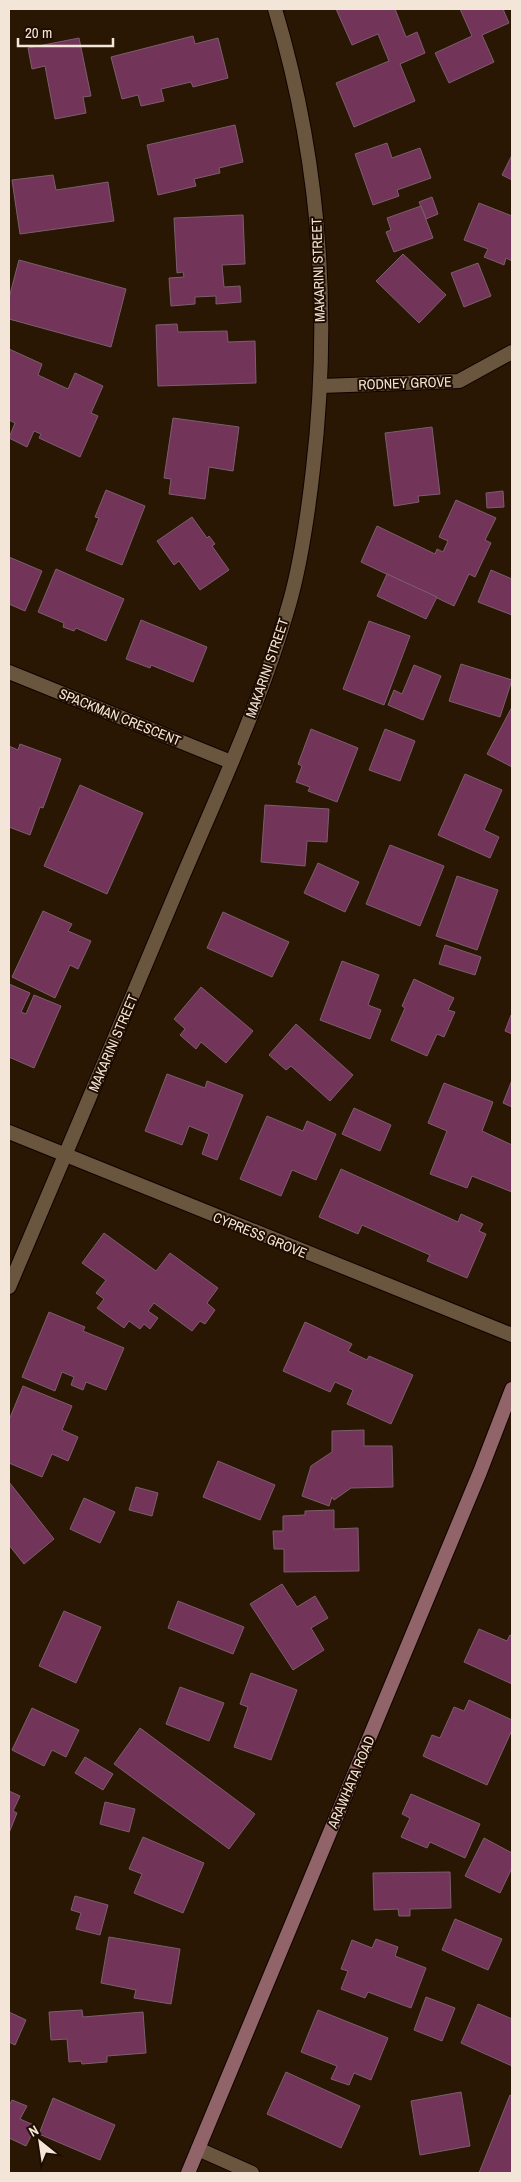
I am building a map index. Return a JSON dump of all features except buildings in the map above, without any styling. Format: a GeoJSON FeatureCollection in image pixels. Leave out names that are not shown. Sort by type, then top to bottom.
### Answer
{"type":"FeatureCollection","features":[{"type":"Feature","properties":{"kind":"main road","name":"ARAWHATA ROAD"},"geometry":{"type":"LineString","coordinates":[[188,2173],[476,1481],[512,1389]]}},
{"type":"Feature","properties":{"kind":"street","name":"MAKARINI STREET"},"geometry":{"type":"LineString","coordinates":[[9,1287],[256,703],[290,600],[307,521],[321,386],[320,243],[300,109],[275,9]]}},
{"type":"Feature","properties":{"kind":"street","name":"RODNEY GROVE"},"geometry":{"type":"LineString","coordinates":[[321,386],[459,381],[512,352]]}},
{"type":"Feature","properties":{"kind":"street","name":"SPACKMAN CRESCENT"},"geometry":{"type":"LineString","coordinates":[[9,672],[231,762]]}},
{"type":"Feature","properties":{"kind":"street","name":"CYPRESS GROVE"},"geometry":{"type":"LineString","coordinates":[[9,1132],[512,1336]]}},
{"type":"Feature","properties":{"kind":"street"},"geometry":{"type":"LineString","coordinates":[[198,2149],[252,2173]]}}]}
